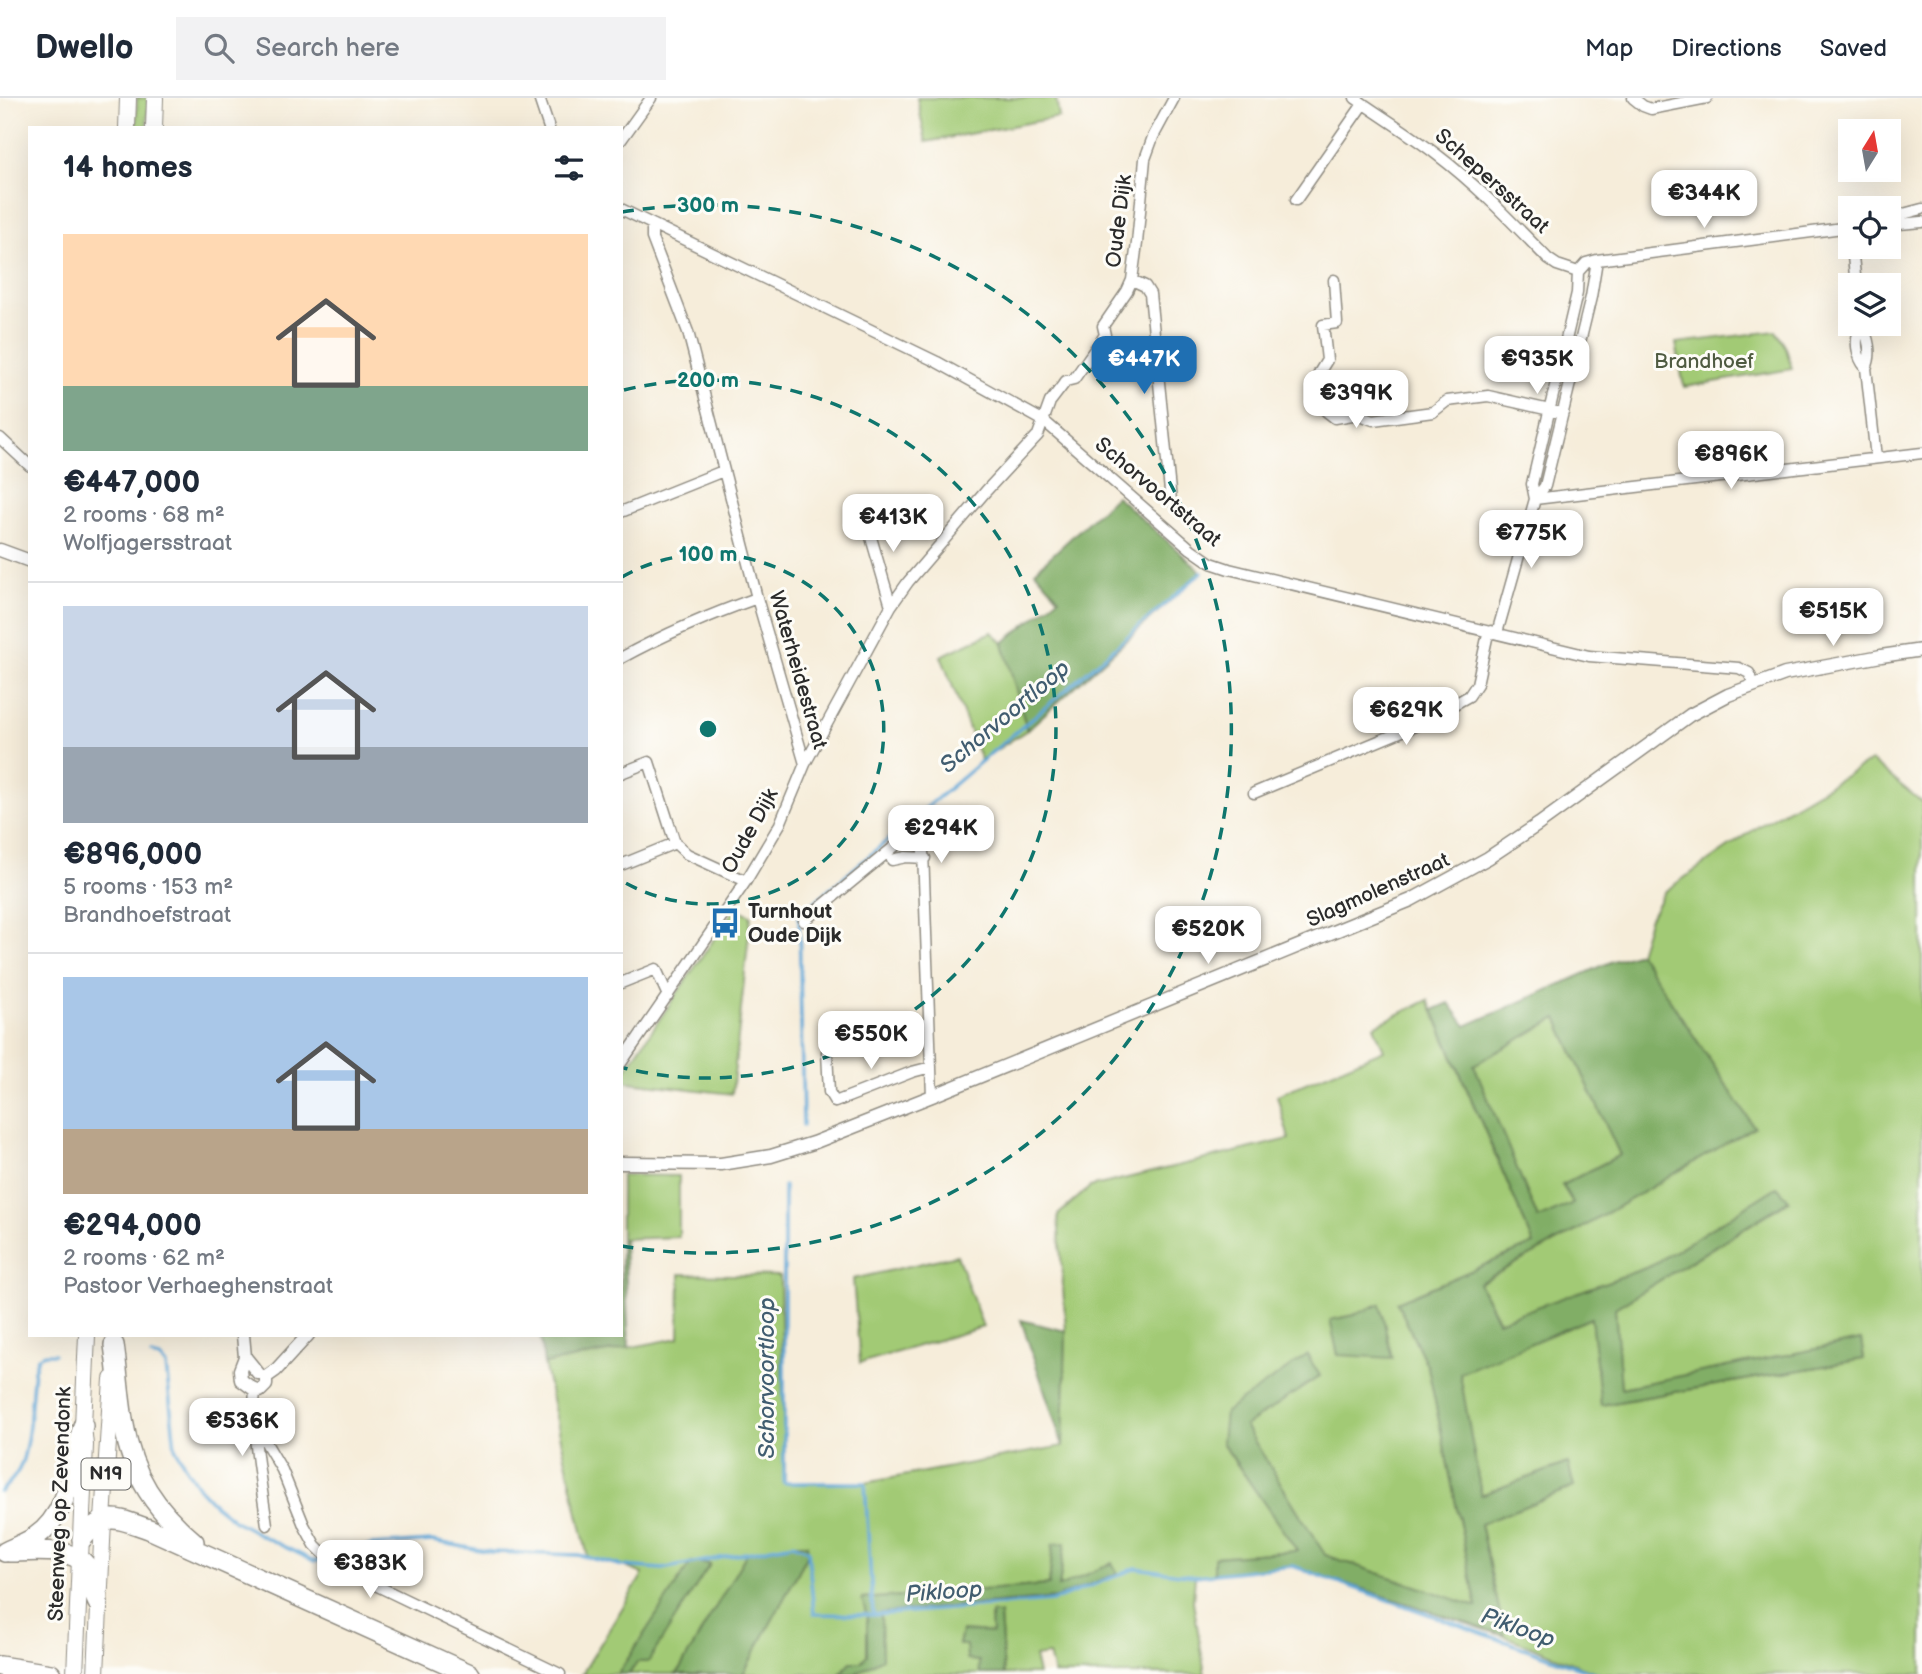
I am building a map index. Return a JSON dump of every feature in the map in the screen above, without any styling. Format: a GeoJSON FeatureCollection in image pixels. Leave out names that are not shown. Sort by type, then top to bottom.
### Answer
{"type":"FeatureCollection","features":[{"type":"Feature","properties":{"kind":"highway"},"geometry":{"type":"LineString","coordinates":[[114,1340],[124,1429],[136,1469],[160,1510],[208,1555]]}},
{"type":"Feature","properties":{"kind":"highway"},"geometry":{"type":"LineString","coordinates":[[3,1552],[37,1536],[55,1515],[68,1489],[83,1426]]}},
{"type":"Feature","properties":{"kind":"highway"},"geometry":{"type":"LineString","coordinates":[[82,1539],[91,1528],[103,1520],[117,1519],[149,1529],[470,1674]]}},
{"type":"Feature","properties":{"kind":"highway"},"geometry":{"type":"LineString","coordinates":[[3,1552],[54,1552],[81,1560],[88,1567],[91,1577],[92,1607]]}},
{"type":"Feature","properties":{"kind":"highway"},"geometry":{"type":"LineString","coordinates":[[0,1666],[51,1674]]}},
{"type":"Feature","properties":{"kind":"main road"},"geometry":{"type":"LineString","coordinates":[[127,126],[128,98]]}},
{"type":"Feature","properties":{"kind":"main road"},"geometry":{"type":"LineString","coordinates":[[154,126],[155,98]]}},
{"type":"Feature","properties":{"kind":"main road","name":"Steenweg op Zevendonk"},"geometry":{"type":"LineString","coordinates":[[81,1560],[87,1337]]}},
{"type":"Feature","properties":{"kind":"main road","name":"Steenweg op Zevendonk"},"geometry":{"type":"LineString","coordinates":[[75,1674],[92,1607],[103,1520],[114,1340]]}},
{"type":"Feature","properties":{"kind":"main road","name":"Steenweg op Zevendonk"},"geometry":{"type":"LineString","coordinates":[[92,1607],[96,1674]]}},
{"type":"Feature","properties":{"kind":"street"},"geometry":{"type":"LineString","coordinates":[[539,98],[548,126]]}},
{"type":"Feature","properties":{"kind":"street"},"geometry":{"type":"LineString","coordinates":[[623,137],[651,98]]}},
{"type":"Feature","properties":{"kind":"street","name":"Oude Dijk"},"geometry":{"type":"LineString","coordinates":[[623,1060],[746,881],[780,824],[805,764],[891,606],[908,582],[986,491],[1038,435],[1050,402],[1066,381],[1074,379],[1105,335],[1103,326],[1132,280],[1146,159],[1153,137],[1174,98]]}},
{"type":"Feature","properties":{"kind":"street"},"geometry":{"type":"LineString","coordinates":[[1633,98],[1651,109],[1707,98]]}},
{"type":"Feature","properties":{"kind":"street","name":"Schepersstraat"},"geometry":{"type":"LineString","coordinates":[[1296,200],[1359,101],[1401,128],[1462,175],[1548,259],[1578,272]]}},
{"type":"Feature","properties":{"kind":"street"},"geometry":{"type":"LineString","coordinates":[[1901,215],[1922,209]]}},
{"type":"Feature","properties":{"kind":"street","name":"Schorvoortstraat"},"geometry":{"type":"LineString","coordinates":[[623,210],[925,355],[1044,421],[1191,549],[1211,563],[1589,656],[1739,668],[1749,673],[1754,684]]}},
{"type":"Feature","properties":{"kind":"street"},"geometry":{"type":"LineString","coordinates":[[1901,224],[1922,222]]}},
{"type":"Feature","properties":{"kind":"street","name":"Waterheidestraat"},"geometry":{"type":"LineString","coordinates":[[652,224],[652,238],[688,332],[757,598],[805,764]]}},
{"type":"Feature","properties":{"kind":"street"},"geometry":{"type":"LineString","coordinates":[[1535,499],[1532,484],[1577,293],[1578,272],[1586,263],[1838,229]]}},
{"type":"Feature","properties":{"kind":"street"},"geometry":{"type":"LineString","coordinates":[[1254,793],[1417,725],[1469,696],[1477,684],[1488,638],[1494,632],[1535,499],[1545,486],[1591,297],[1597,260]]}},
{"type":"Feature","properties":{"kind":"street"},"geometry":{"type":"LineString","coordinates":[[1132,280],[1145,286],[1150,294],[1171,501]]}},
{"type":"Feature","properties":{"kind":"street"},"geometry":{"type":"LineString","coordinates":[[1334,280],[1337,323],[1322,324],[1327,360],[1319,373],[1326,411],[1331,416],[1335,418],[1359,414],[1373,420],[1433,412],[1447,401],[1488,396],[1563,413]]}},
{"type":"Feature","properties":{"kind":"street"},"geometry":{"type":"LineString","coordinates":[[1577,293],[1591,297]]}},
{"type":"Feature","properties":{"kind":"street"},"geometry":{"type":"LineString","coordinates":[[1856,336],[1861,362],[1866,368],[1876,458]]}},
{"type":"Feature","properties":{"kind":"street"},"geometry":{"type":"LineString","coordinates":[[0,438],[28,464]]}},
{"type":"Feature","properties":{"kind":"street"},"geometry":{"type":"LineString","coordinates":[[1535,499],[1922,453]]}},
{"type":"Feature","properties":{"kind":"street"},"geometry":{"type":"LineString","coordinates":[[623,511],[723,471]]}},
{"type":"Feature","properties":{"kind":"street"},"geometry":{"type":"LineString","coordinates":[[863,510],[891,606]]}},
{"type":"Feature","properties":{"kind":"street"},"geometry":{"type":"LineString","coordinates":[[2,551],[28,560]]}},
{"type":"Feature","properties":{"kind":"street"},"geometry":{"type":"LineString","coordinates":[[2,551],[28,569]]}},
{"type":"Feature","properties":{"kind":"street"},"geometry":{"type":"LineString","coordinates":[[623,657],[662,636],[757,598]]}},
{"type":"Feature","properties":{"kind":"street","name":"Slagmolenstraat"},"geometry":{"type":"LineString","coordinates":[[623,1163],[721,1164],[771,1156],[813,1143],[1411,900],[1488,858],[1690,715],[1728,695],[1802,670],[1922,650]]}},
{"type":"Feature","properties":{"kind":"street"},"geometry":{"type":"LineString","coordinates":[[623,772],[649,762],[676,843],[687,854],[746,881]]}},
{"type":"Feature","properties":{"kind":"street"},"geometry":{"type":"LineString","coordinates":[[804,921],[922,824],[932,1096]]}},
{"type":"Feature","properties":{"kind":"street"},"geometry":{"type":"LineString","coordinates":[[623,864],[676,843]]}},
{"type":"Feature","properties":{"kind":"street"},"geometry":{"type":"LineString","coordinates":[[892,860],[906,857],[925,858]]}},
{"type":"Feature","properties":{"kind":"street"},"geometry":{"type":"LineString","coordinates":[[623,982],[656,969],[668,996]]}},
{"type":"Feature","properties":{"kind":"street"},"geometry":{"type":"LineString","coordinates":[[827,1052],[829,1093],[835,1102],[931,1067]]}},
{"type":"Feature","properties":{"kind":"street"},"geometry":{"type":"LineString","coordinates":[[243,1337],[245,1357],[240,1370],[241,1380],[252,1388]]}},
{"type":"Feature","properties":{"kind":"street"},"geometry":{"type":"LineString","coordinates":[[267,1525],[250,1377],[276,1370],[306,1337]]}},
{"type":"Feature","properties":{"kind":"street"},"geometry":{"type":"LineString","coordinates":[[245,1357],[262,1375]]}},
{"type":"Feature","properties":{"kind":"street"},"geometry":{"type":"LineString","coordinates":[[256,1435],[265,1441],[282,1470],[315,1545],[331,1560],[382,1588],[559,1674]]}},
{"type":"Feature","properties":{"kind":"green space"},"geometry":{"type":"Polygon","coordinates":[[[137,98],[148,98],[147,126],[136,126],[137,98]]]}},
{"type":"Feature","properties":{"kind":"green space"},"geometry":{"type":"Polygon","coordinates":[[[917,98],[1056,98],[1059,117],[926,142],[917,98]]]}},
{"type":"Feature","properties":{"kind":"green space","name":"Brandhoef"},"geometry":{"type":"Polygon","coordinates":[[[1776,331],[1786,348],[1792,369],[1684,387],[1676,343],[1776,331]]]}},
{"type":"Feature","properties":{"kind":"green space"},"geometry":{"type":"Polygon","coordinates":[[[1116,496],[1202,572],[1027,730],[1003,643],[1059,598],[1035,571],[1116,496]]]}},
{"type":"Feature","properties":{"kind":"green space"},"geometry":{"type":"Polygon","coordinates":[[[992,632],[1003,643],[1027,730],[981,760],[941,656],[992,632]]]}},
{"type":"Feature","properties":{"kind":"green space"},"geometry":{"type":"Polygon","coordinates":[[[1871,761],[1922,802],[1922,1674],[1600,1674],[1505,1636],[1480,1524],[1574,1487],[1567,1463],[1481,1495],[1459,1373],[1591,1318],[1601,1405],[1864,1359],[1861,1340],[1621,1388],[1615,1308],[1789,1201],[1777,1187],[1651,1266],[1499,1321],[1479,1283],[1577,1231],[1754,1127],[1639,953],[1649,920],[1664,892],[1759,826],[1871,761]]]}},
{"type":"Feature","properties":{"kind":"green space"},"geometry":{"type":"Polygon","coordinates":[[[735,908],[751,915],[732,1094],[623,1081],[623,1073],[735,908]]]}},
{"type":"Feature","properties":{"kind":"green space"},"geometry":{"type":"Polygon","coordinates":[[[1639,953],[1754,1127],[1576,1231],[1479,1283],[1498,1321],[1651,1266],[1777,1187],[1789,1200],[1615,1308],[1621,1388],[1861,1340],[1864,1359],[1601,1405],[1591,1318],[1460,1373],[1481,1495],[1568,1463],[1574,1487],[1480,1524],[1505,1636],[1293,1566],[1214,1574],[1214,1557],[1297,1551],[1222,1442],[1225,1412],[1307,1355],[1320,1376],[1245,1426],[1325,1555],[1477,1607],[1428,1367],[1397,1302],[1534,1244],[1433,1010],[1449,1003],[1466,1026],[1613,961],[1639,953]],[[1557,1018],[1474,1065],[1538,1219],[1573,1203],[1562,1185],[1620,1155],[1557,1018]]]}},
{"type":"Feature","properties":{"kind":"green space"},"geometry":{"type":"Polygon","coordinates":[[[1428,1000],[1534,1244],[1397,1302],[1428,1367],[1477,1607],[1325,1555],[1245,1426],[1320,1376],[1307,1355],[1222,1443],[1298,1551],[1214,1557],[1214,1574],[1195,1576],[1193,1601],[1205,1674],[1054,1674],[1049,1655],[1034,1657],[1038,1674],[1004,1674],[1000,1614],[991,1614],[992,1633],[962,1631],[959,1644],[966,1645],[979,1661],[980,1674],[855,1674],[882,1658],[880,1613],[1056,1598],[1112,1563],[1059,1588],[1065,1544],[1053,1544],[1049,1585],[863,1599],[867,1617],[867,1655],[861,1662],[851,1662],[840,1674],[743,1674],[808,1554],[807,1545],[748,1553],[677,1674],[629,1674],[710,1565],[692,1562],[618,1674],[582,1674],[643,1574],[588,1558],[544,1364],[679,1338],[680,1274],[780,1276],[785,1483],[865,1483],[1063,1446],[1066,1331],[1058,1215],[1090,1187],[1289,1139],[1277,1095],[1384,1050],[1374,1026],[1428,1000]],[[1380,1304],[1354,1315],[1331,1320],[1338,1355],[1380,1304]]]}},
{"type":"Feature","properties":{"kind":"green space"},"geometry":{"type":"Polygon","coordinates":[[[1557,1018],[1620,1155],[1562,1185],[1574,1203],[1538,1219],[1473,1065],[1557,1018]]]}},
{"type":"Feature","properties":{"kind":"green space"},"geometry":{"type":"Polygon","coordinates":[[[623,1175],[679,1176],[679,1237],[623,1239],[623,1175]]]}},
{"type":"Feature","properties":{"kind":"green space"},"geometry":{"type":"Polygon","coordinates":[[[624,1239],[629,1348],[544,1364],[540,1337],[623,1337],[624,1239]]]}},
{"type":"Feature","properties":{"kind":"green space"},"geometry":{"type":"Polygon","coordinates":[[[957,1255],[983,1327],[860,1363],[853,1279],[957,1255]]]}},
{"type":"Feature","properties":{"kind":"green space"},"geometry":{"type":"Polygon","coordinates":[[[1380,1304],[1392,1358],[1338,1355],[1330,1320],[1354,1315],[1380,1304]]]}},
{"type":"Feature","properties":{"kind":"green space"},"geometry":{"type":"Polygon","coordinates":[[[1021,1320],[1066,1331],[1063,1446],[1021,1320]]]}},
{"type":"Feature","properties":{"kind":"green space"},"geometry":{"type":"Polygon","coordinates":[[[1065,1543],[1059,1587],[1112,1563],[1118,1573],[1056,1598],[881,1613],[882,1658],[855,1674],[840,1674],[851,1662],[861,1662],[867,1655],[867,1617],[862,1599],[1049,1585],[1053,1544],[1065,1543]]]}},
{"type":"Feature","properties":{"kind":"green space"},"geometry":{"type":"Polygon","coordinates":[[[807,1544],[808,1554],[743,1674],[677,1674],[747,1553],[807,1544]]]}},
{"type":"Feature","properties":{"kind":"green space"},"geometry":{"type":"Polygon","coordinates":[[[691,1562],[710,1564],[648,1662],[637,1662],[629,1674],[618,1674],[691,1562]]]}},
{"type":"Feature","properties":{"kind":"green space"},"geometry":{"type":"Polygon","coordinates":[[[991,1613],[1000,1614],[1004,1674],[980,1674],[979,1661],[967,1660],[966,1645],[959,1645],[962,1631],[992,1633],[991,1613]]]}},
{"type":"Feature","properties":{"kind":"waterway","name":"Schorvoortloop"},"geometry":{"type":"LineString","coordinates":[[803,1125],[799,915],[1202,572]]}},
{"type":"Feature","properties":{"kind":"waterway","name":"Schorvoortloop"},"geometry":{"type":"LineString","coordinates":[[784,1186],[784,1483],[865,1483],[873,1614]]}},
{"type":"Feature","properties":{"kind":"waterway","name":"Pikloop"},"geometry":{"type":"LineString","coordinates":[[0,1492],[14,1477],[22,1462],[28,1437],[34,1370],[38,1357],[54,1354]]}},
{"type":"Feature","properties":{"kind":"waterway","name":"Pikloop"},"geometry":{"type":"LineString","coordinates":[[151,1356],[160,1358],[166,1365],[175,1447],[199,1488],[235,1521],[314,1561],[323,1561]]}},
{"type":"Feature","properties":{"kind":"waterway","name":"Pikloop"},"geometry":{"type":"LineString","coordinates":[[335,1556],[372,1545],[432,1541],[491,1552],[578,1555],[623,1566],[662,1569],[793,1544],[808,1550],[814,1614],[873,1615],[1052,1601],[1136,1568],[1195,1576],[1293,1566],[1597,1674]]}},
{"type":"Feature","properties":{"kind":"place","name":"Turnhout Oude Dijk"},"geometry":{"type":"Point","coordinates":[725,923]}}]}
